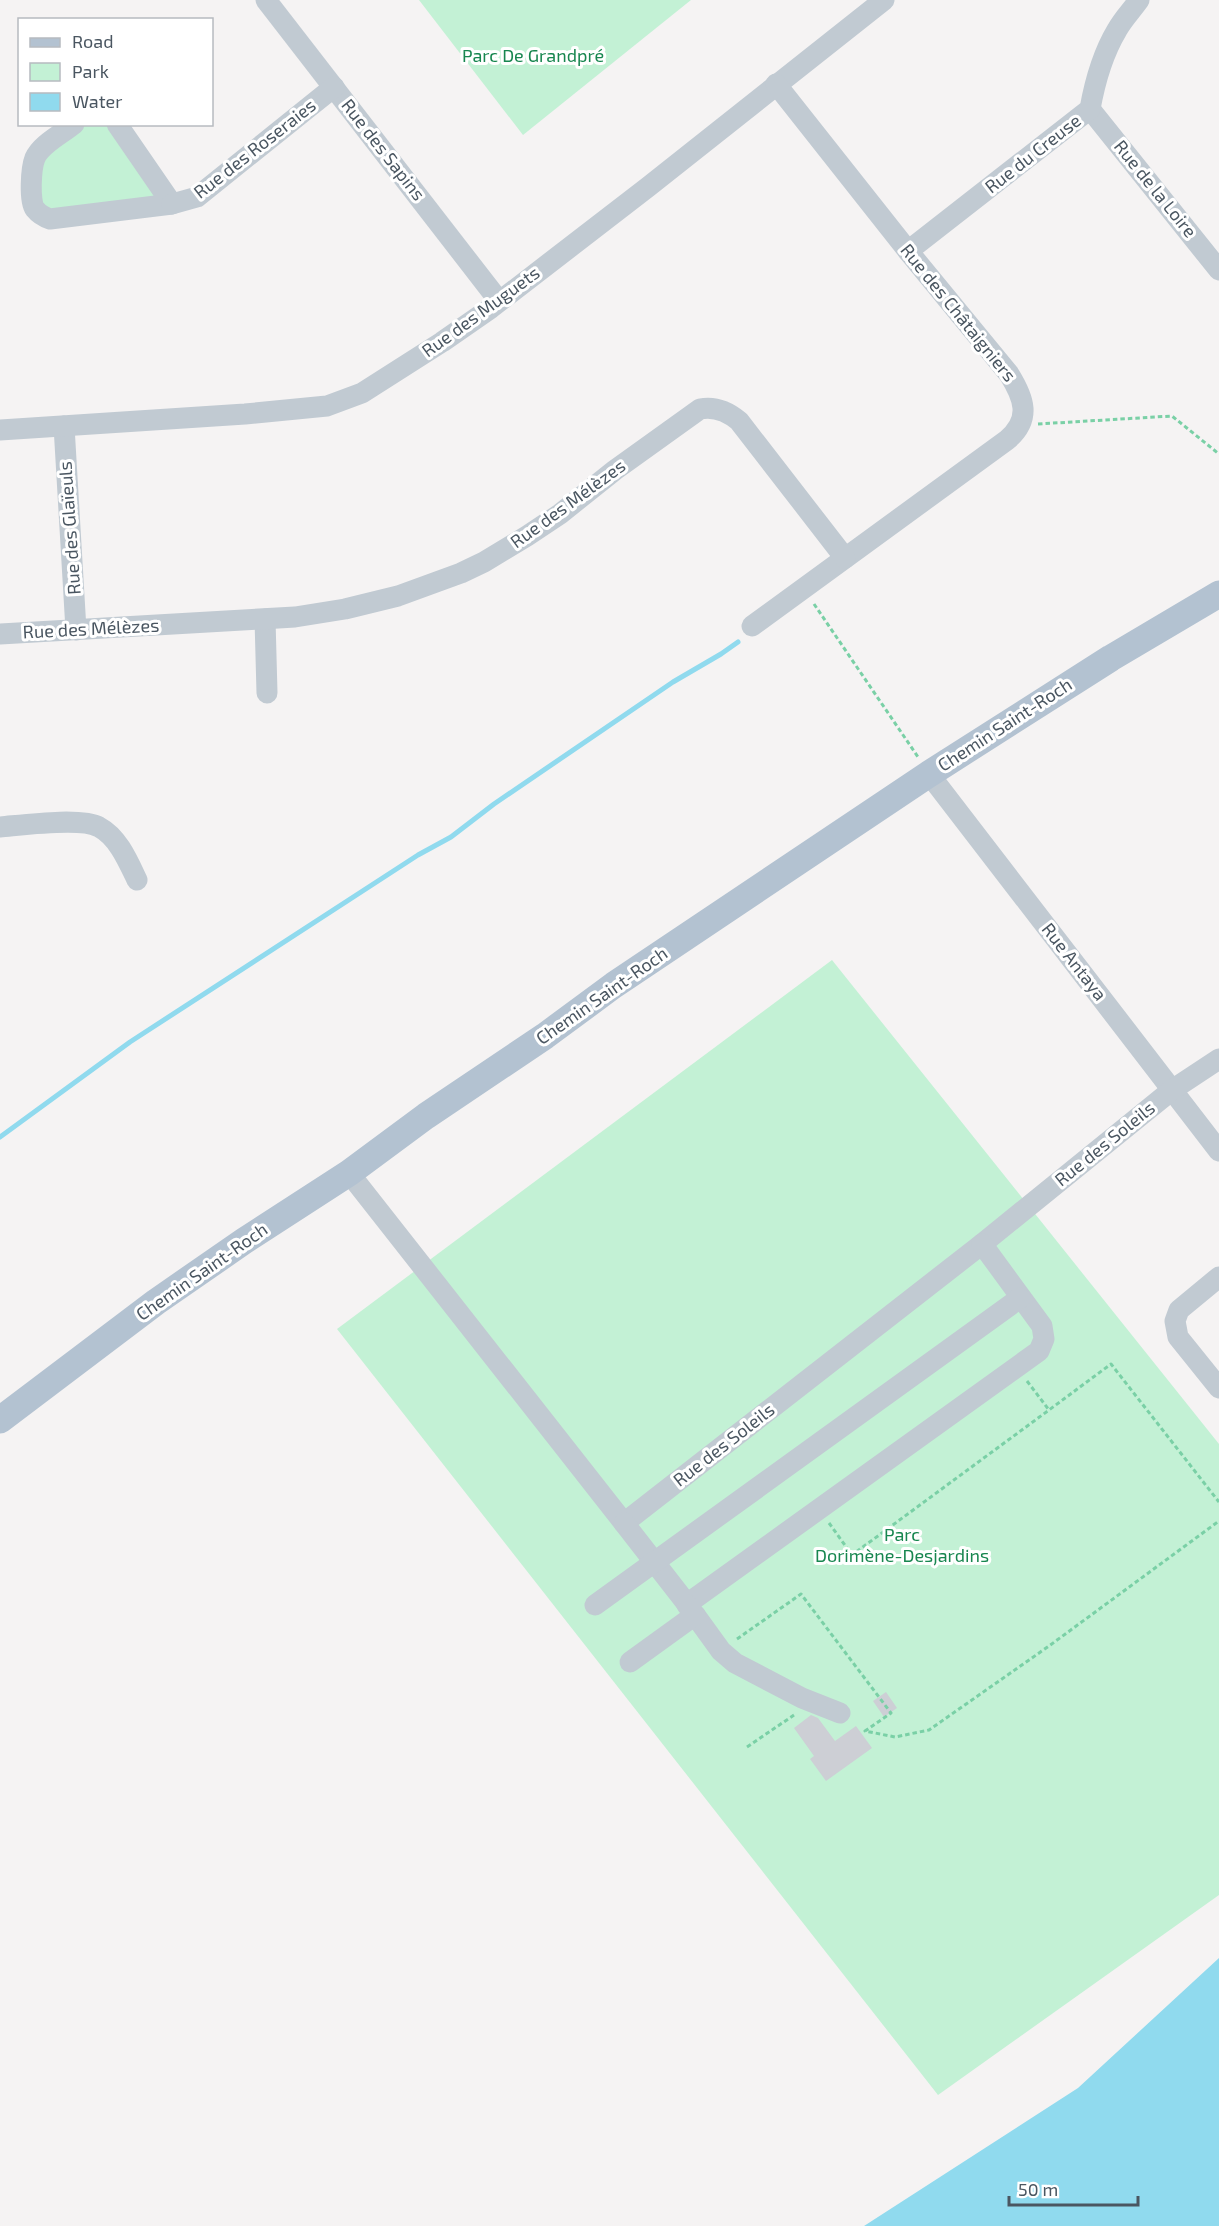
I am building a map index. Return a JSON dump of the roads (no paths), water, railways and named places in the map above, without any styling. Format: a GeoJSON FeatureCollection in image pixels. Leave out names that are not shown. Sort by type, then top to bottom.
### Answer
{"type":"FeatureCollection","features":[{"type":"Feature","properties":{"kind":"main road","name":"Chemin Saint-Roch"},"geometry":{"type":"LineString","coordinates":[[0,1420],[156,1302],[348,1173],[545,1036],[614,985],[929,774],[1111,658],[1219,594]]}},
{"type":"Feature","properties":{"kind":"street","name":"Rue des Sapins"},"geometry":{"type":"LineString","coordinates":[[266,0],[499,301]]}},
{"type":"Feature","properties":{"kind":"street","name":"Rue des Muguets"},"geometry":{"type":"LineString","coordinates":[[0,430],[245,414],[327,406],[363,393],[442,342],[499,301],[648,187],[884,0]]}},
{"type":"Feature","properties":{"kind":"street","name":"Rue du Creuse"},"geometry":{"type":"LineString","coordinates":[[908,251],[1090,109],[1103,56],[1117,29],[1139,0]]}},
{"type":"Feature","properties":{"kind":"street","name":"Rue des Châtaigniers"},"geometry":{"type":"LineString","coordinates":[[776,84],[1009,374],[1019,389],[1024,412],[1021,424],[1007,440],[845,558]]}},
{"type":"Feature","properties":{"kind":"street","name":"Rue des Roseraies"},"geometry":{"type":"LineString","coordinates":[[71,126],[43,148],[35,158],[31,195],[33,207],[50,219],[66,219],[172,204],[196,197],[334,87]]}},
{"type":"Feature","properties":{"kind":"street","name":"Rue de la Loire"},"geometry":{"type":"LineString","coordinates":[[1090,109],[1219,270]]}},
{"type":"Feature","properties":{"kind":"street","name":"Rue des Roseraies"},"geometry":{"type":"LineString","coordinates":[[118,126],[172,204]]}},
{"type":"Feature","properties":{"kind":"street","name":"Rue des Mélèzes"},"geometry":{"type":"LineString","coordinates":[[0,634],[265,619],[310,615],[371,604],[476,566],[553,519],[700,409],[709,407],[730,414],[739,421],[845,558]]}},
{"type":"Feature","properties":{"kind":"street","name":"Rue des Glaïeuls"},"geometry":{"type":"LineString","coordinates":[[64,426],[76,630]]}},
{"type":"Feature","properties":{"kind":"street"},"geometry":{"type":"LineString","coordinates":[[752,626],[845,558]]}},
{"type":"Feature","properties":{"kind":"street"},"geometry":{"type":"LineString","coordinates":[[265,619],[267,693]]}},
{"type":"Feature","properties":{"kind":"street","name":"Rue Antaya"},"geometry":{"type":"LineString","coordinates":[[929,774],[1219,1151]]}},
{"type":"Feature","properties":{"kind":"street"},"geometry":{"type":"LineString","coordinates":[[0,827],[85,822],[99,827],[121,849],[137,880]]}},
{"type":"Feature","properties":{"kind":"street","name":"Rue des Soleils"},"geometry":{"type":"LineString","coordinates":[[624,1523],[982,1244],[1172,1090],[1219,1059]]}},
{"type":"Feature","properties":{"kind":"street"},"geometry":{"type":"LineString","coordinates":[[348,1173],[656,1562],[721,1651],[735,1663],[840,1713]]}},
{"type":"Feature","properties":{"kind":"street"},"geometry":{"type":"LineString","coordinates":[[630,1662],[691,1610],[819,1510],[1039,1351],[1044,1339],[1041,1326],[982,1244]]}},
{"type":"Feature","properties":{"kind":"street"},"geometry":{"type":"LineString","coordinates":[[1219,1277],[1179,1310],[1175,1322],[1178,1337],[1219,1388]]}},
{"type":"Feature","properties":{"kind":"street"},"geometry":{"type":"LineString","coordinates":[[595,1605],[1020,1298]]}},
{"type":"Feature","properties":{"kind":"water"},"geometry":{"type":"Polygon","coordinates":[[[1219,1958],[1219,2226],[864,2226],[1078,2088],[1219,1958]]]}},
{"type":"Feature","properties":{"kind":"waterway"},"geometry":{"type":"LineString","coordinates":[[0,1137],[130,1042],[418,855],[451,837],[494,804],[673,682],[738,642]]}},
{"type":"Feature","properties":{"kind":"park label","name":"Parc De Grandpré"},"geometry":{"type":"Point","coordinates":[533,56]}},
{"type":"Feature","properties":{"kind":"park label","name":"Parc Dorimène-Desjardins"},"geometry":{"type":"Point","coordinates":[902,1546]}}]}
